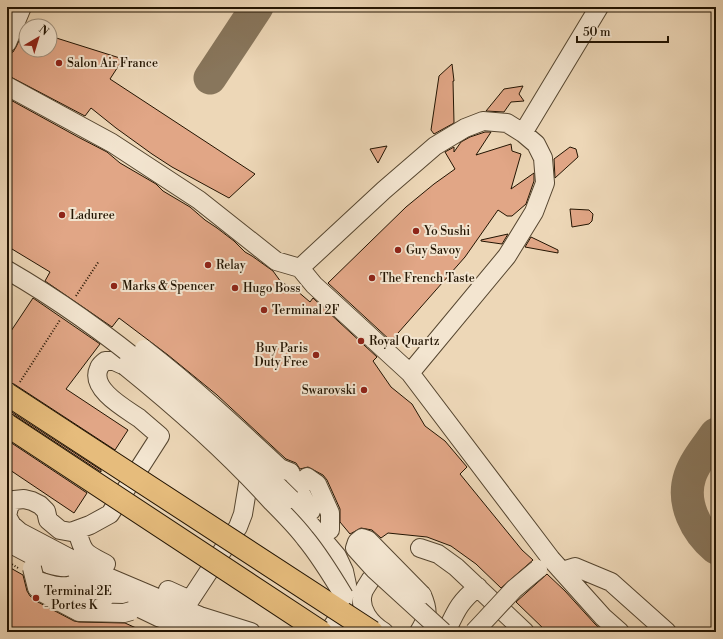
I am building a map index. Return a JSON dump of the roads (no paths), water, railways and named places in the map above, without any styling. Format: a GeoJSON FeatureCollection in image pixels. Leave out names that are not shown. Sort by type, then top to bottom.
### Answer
{"type":"FeatureCollection","features":[{"type":"Feature","properties":{"kind":"main road"},"geometry":{"type":"LineString","coordinates":[[13,388],[372,632]]}},
{"type":"Feature","properties":{"kind":"main road"},"geometry":{"type":"LineString","coordinates":[[7,425],[321,632]]}},
{"type":"Feature","properties":{"kind":"lane"},"geometry":{"type":"LineString","coordinates":[[7,43],[22,7]]}},
{"type":"Feature","properties":{"kind":"lane"},"geometry":{"type":"LineString","coordinates":[[523,133],[599,7]]}},
{"type":"Feature","properties":{"kind":"lane"},"geometry":{"type":"LineString","coordinates":[[7,86],[112,143],[199,200],[276,261],[300,268],[314,285],[410,373],[550,566],[620,632]]}},
{"type":"Feature","properties":{"kind":"lane"},"geometry":{"type":"LineString","coordinates":[[300,268],[384,190],[435,146],[465,128],[483,121],[507,123],[523,133],[536,144],[543,158],[545,183],[534,212],[506,256],[410,373]]}},
{"type":"Feature","properties":{"kind":"lane"},"geometry":{"type":"LineString","coordinates":[[7,257],[66,293],[143,348],[174,372],[227,418],[280,468],[299,475],[306,505],[342,548]]}},
{"type":"Feature","properties":{"kind":"lane"},"geometry":{"type":"LineString","coordinates":[[7,270],[86,321],[178,392],[291,499],[301,506],[342,548],[435,632]]}},
{"type":"Feature","properties":{"kind":"lane"},"geometry":{"type":"LineString","coordinates":[[135,609],[60,570],[14,537],[12,525],[7,516],[8,507],[14,500],[24,499],[32,501],[46,511],[48,520],[60,530],[71,532],[90,526],[110,514],[160,436],[140,419],[111,399],[100,385],[97,374],[99,367],[105,361],[119,360],[171,403],[249,476],[304,536],[344,596]]}},
{"type":"Feature","properties":{"kind":"lane"},"geometry":{"type":"LineString","coordinates":[[77,530],[81,544],[87,554],[108,565],[190,600],[238,527],[243,514],[248,484]]}},
{"type":"Feature","properties":{"kind":"lane"},"geometry":{"type":"LineString","coordinates":[[291,499],[337,556],[344,571],[347,585],[342,613],[328,632]]}},
{"type":"Feature","properties":{"kind":"lane"},"geometry":{"type":"LineString","coordinates":[[14,537],[200,616],[251,632]]}},
{"type":"Feature","properties":{"kind":"lane"},"geometry":{"type":"LineString","coordinates":[[419,632],[426,620],[427,614],[428,607],[422,595],[368,540],[362,538],[357,542],[355,548],[426,617],[432,622],[445,632],[458,606],[478,587]]}},
{"type":"Feature","properties":{"kind":"lane"},"geometry":{"type":"LineString","coordinates":[[420,548],[438,554],[456,567],[525,632]]}},
{"type":"Feature","properties":{"kind":"lane"},"geometry":{"type":"LineString","coordinates":[[7,553],[51,593],[124,613],[135,609]]}},
{"type":"Feature","properties":{"kind":"lane"},"geometry":{"type":"LineString","coordinates":[[474,632],[514,590],[550,566],[576,567],[611,582],[667,632]]}},
{"type":"Feature","properties":{"kind":"lane"},"geometry":{"type":"LineString","coordinates":[[51,593],[53,578],[109,601],[201,632]]}},
{"type":"Feature","properties":{"kind":"lane"},"geometry":{"type":"LineString","coordinates":[[370,580],[363,593],[361,605],[376,627],[384,632]]}},
{"type":"Feature","properties":{"kind":"lane"},"geometry":{"type":"LineString","coordinates":[[51,593],[79,588]]}},
{"type":"Feature","properties":{"kind":"lane"},"geometry":{"type":"LineString","coordinates":[[51,593],[109,601]]}},
{"type":"Feature","properties":{"kind":"place","name":"Salon Air France"},"geometry":{"type":"Point","coordinates":[59,63]}},
{"type":"Feature","properties":{"kind":"place","name":"Laduree"},"geometry":{"type":"Point","coordinates":[62,215]}},
{"type":"Feature","properties":{"kind":"place","name":"Yo Sushi"},"geometry":{"type":"Point","coordinates":[416,231]}},
{"type":"Feature","properties":{"kind":"place","name":"Guy Savoy"},"geometry":{"type":"Point","coordinates":[398,250]}},
{"type":"Feature","properties":{"kind":"place","name":"Relay"},"geometry":{"type":"Point","coordinates":[208,265]}},
{"type":"Feature","properties":{"kind":"place","name":"The French Taste"},"geometry":{"type":"Point","coordinates":[372,278]}},
{"type":"Feature","properties":{"kind":"place","name":"Marks & Spencer"},"geometry":{"type":"Point","coordinates":[114,286]}},
{"type":"Feature","properties":{"kind":"place","name":"Hugo Boss"},"geometry":{"type":"Point","coordinates":[235,288]}},
{"type":"Feature","properties":{"kind":"place","name":"Terminal 2F"},"geometry":{"type":"Point","coordinates":[264,310]}},
{"type":"Feature","properties":{"kind":"place","name":"Royal Quartz"},"geometry":{"type":"Point","coordinates":[361,341]}},
{"type":"Feature","properties":{"kind":"place","name":"Buy Paris Duty Free"},"geometry":{"type":"Point","coordinates":[316,355]}},
{"type":"Feature","properties":{"kind":"place","name":"Swarovski"},"geometry":{"type":"Point","coordinates":[364,390]}},
{"type":"Feature","properties":{"kind":"place","name":"Terminal 2E - Portes K"},"geometry":{"type":"Point","coordinates":[36,598]}}]}
